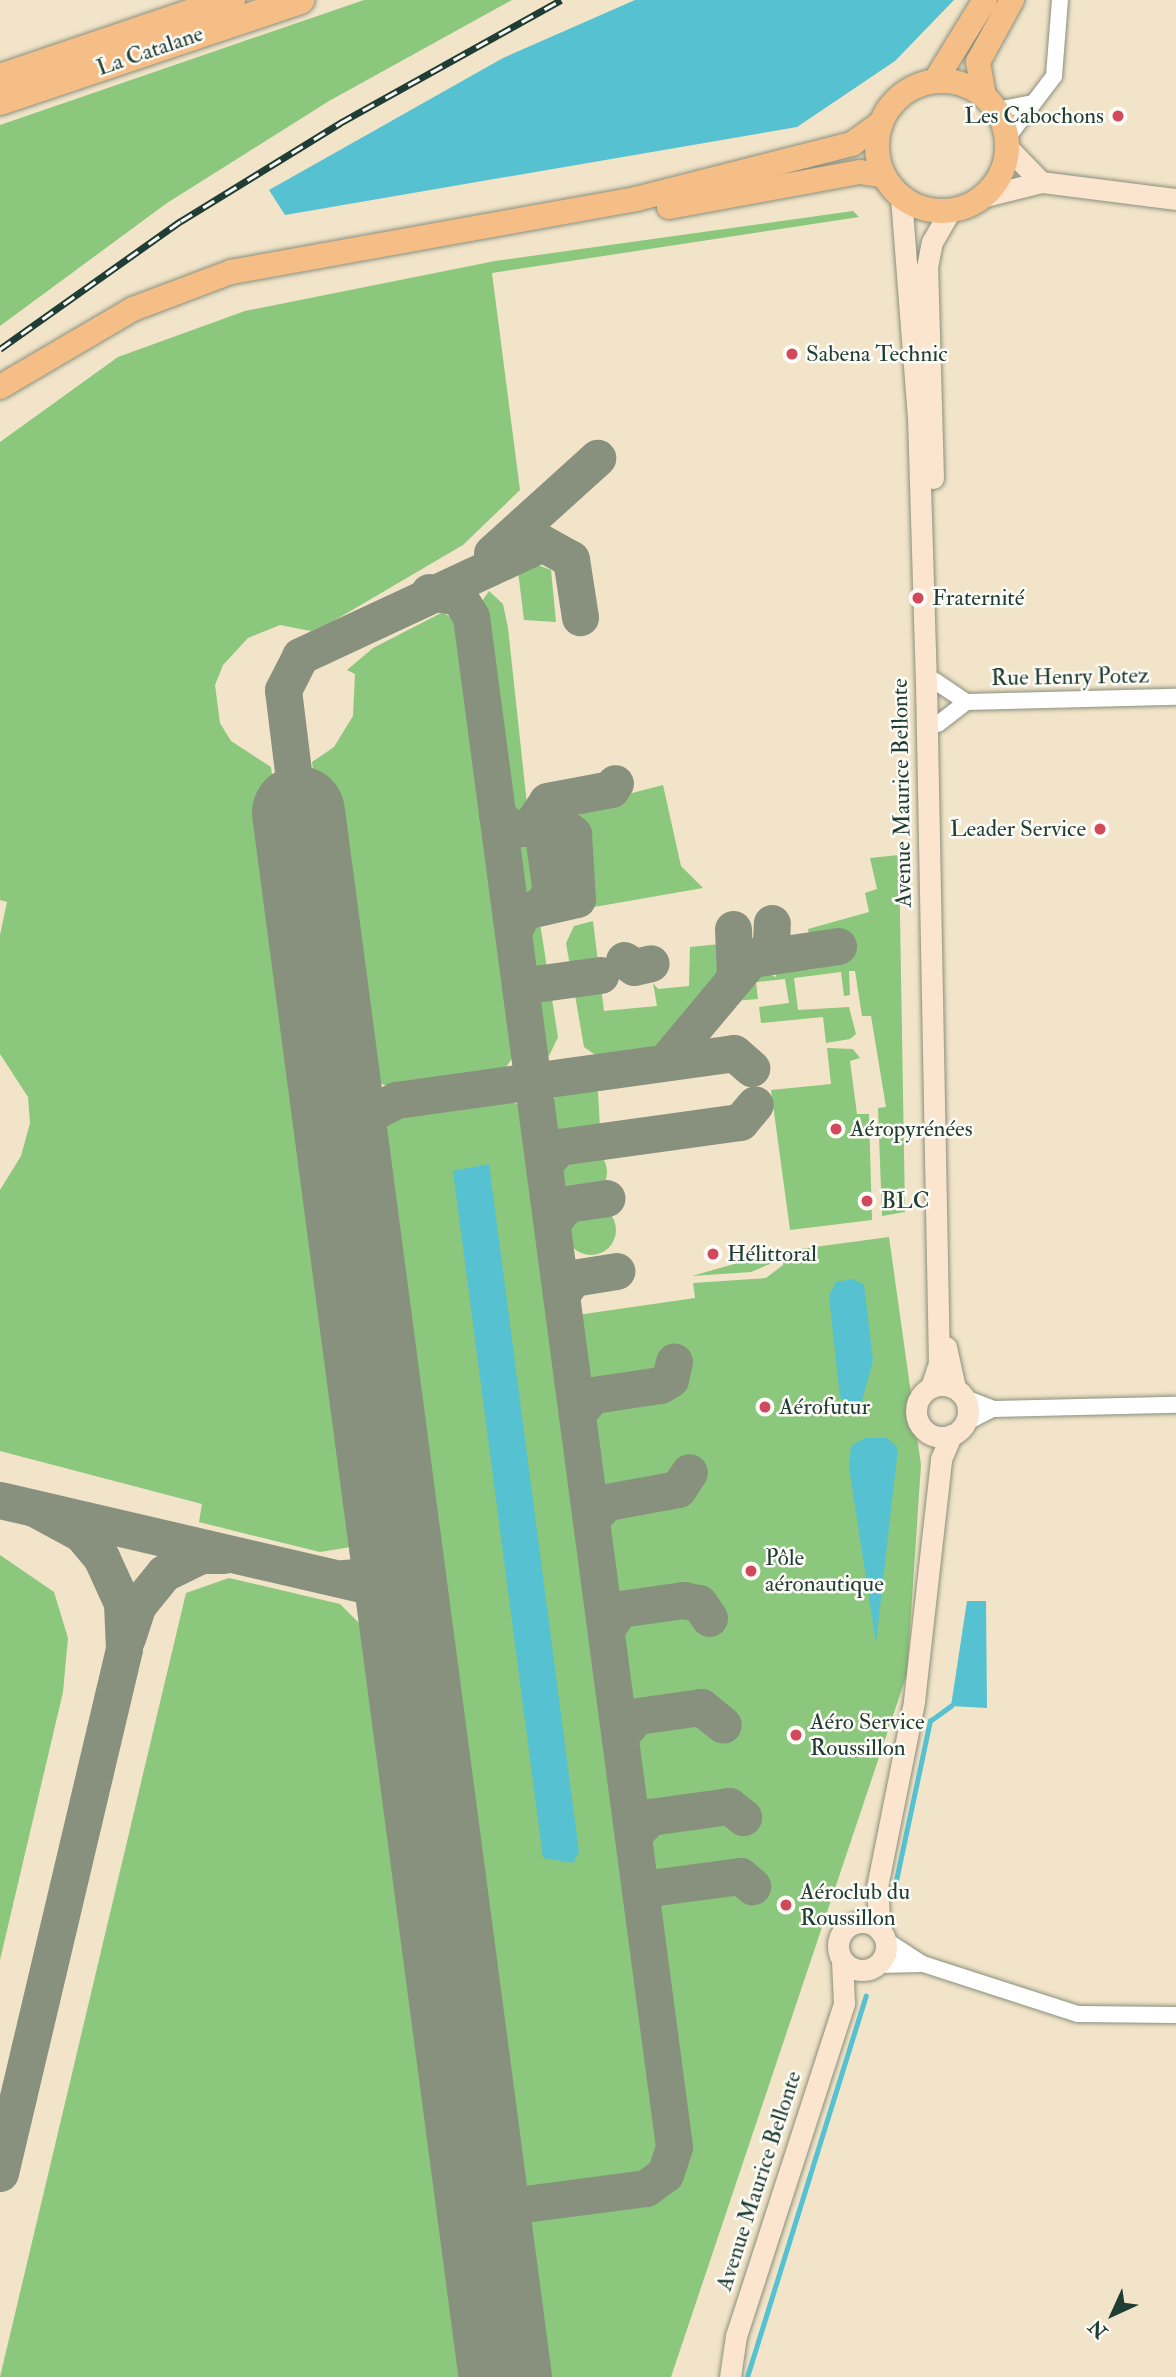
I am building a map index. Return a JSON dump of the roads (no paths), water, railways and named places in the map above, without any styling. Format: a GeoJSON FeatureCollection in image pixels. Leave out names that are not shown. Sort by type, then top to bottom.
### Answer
{"type":"FeatureCollection","features":[{"type":"Feature","properties":{"kind":"highway","name":"La Catalane"},"geometry":{"type":"LineString","coordinates":[[0,78],[231,0]]}},
{"type":"Feature","properties":{"kind":"highway","name":"La Catalane"},"geometry":{"type":"LineString","coordinates":[[0,101],[300,0]]}},
{"type":"Feature","properties":{"kind":"main road"},"geometry":{"type":"LineString","coordinates":[[0,387],[133,309],[231,272],[636,200],[852,144],[881,123],[902,94],[935,81],[985,0]]}},
{"type":"Feature","properties":{"kind":"main road"},"geometry":{"type":"LineString","coordinates":[[881,123],[878,159],[884,176],[901,197],[950,211],[985,196],[997,183],[1007,143],[990,103],[978,62],[1012,0]]}},
{"type":"Feature","properties":{"kind":"main road"},"geometry":{"type":"LineString","coordinates":[[935,81],[990,103]]}},
{"type":"Feature","properties":{"kind":"main road"},"geometry":{"type":"LineString","coordinates":[[0,399],[108,332],[261,275],[860,172],[884,176]]}},
{"type":"Feature","properties":{"kind":"street"},"geometry":{"type":"LineString","coordinates":[[1041,182],[1007,143],[1054,76],[1060,0]]}},
{"type":"Feature","properties":{"kind":"street"},"geometry":{"type":"LineString","coordinates":[[990,103],[1038,101]]}},
{"type":"Feature","properties":{"kind":"street"},"geometry":{"type":"LineString","coordinates":[[985,196],[1041,182],[1176,199]]}},
{"type":"Feature","properties":{"kind":"street","name":"Avenue Maurice Bellonte"},"geometry":{"type":"LineString","coordinates":[[901,197],[918,416],[926,682],[939,1363],[931,1387],[916,1413],[929,1433]]}},
{"type":"Feature","properties":{"kind":"street","name":"Avenue Maurice Bellonte"},"geometry":{"type":"LineString","coordinates":[[950,211],[932,242],[927,267],[935,401],[930,551],[938,724],[947,1364],[960,1393],[958,1429]]}},
{"type":"Feature","properties":{"kind":"street"},"geometry":{"type":"LineString","coordinates":[[935,681],[966,702],[938,724]]}},
{"type":"Feature","properties":{"kind":"street","name":"Rue Henry Potez"},"geometry":{"type":"LineString","coordinates":[[966,702],[1176,697]]}},
{"type":"Feature","properties":{"kind":"street"},"geometry":{"type":"LineString","coordinates":[[931,1387],[960,1393],[993,1409],[1176,1405]]}},
{"type":"Feature","properties":{"kind":"street"},"geometry":{"type":"LineString","coordinates":[[941,1459],[929,1433],[958,1429],[993,1409]]}},
{"type":"Feature","properties":{"kind":"street"},"geometry":{"type":"LineString","coordinates":[[872,1967],[882,1935],[877,1887],[914,1701],[941,1459],[958,1429]]}},
{"type":"Feature","properties":{"kind":"street"},"geometry":{"type":"LineString","coordinates":[[877,1887],[855,1923],[882,1935],[923,1964],[1078,2014],[1176,2015]]}},
{"type":"Feature","properties":{"kind":"street","name":"Avenue Maurice Bellonte"},"geometry":{"type":"LineString","coordinates":[[844,2003],[840,1936],[855,1923]]}},
{"type":"Feature","properties":{"kind":"street"},"geometry":{"type":"LineString","coordinates":[[842,1961],[872,1967],[923,1964]]}},
{"type":"Feature","properties":{"kind":"street","name":"Avenue Maurice Bellonte"},"geometry":{"type":"LineString","coordinates":[[730,2377],[736,2336],[844,2003],[872,1967]]}},
{"type":"Feature","properties":{"kind":"water"},"geometry":{"type":"Polygon","coordinates":[[[635,0],[954,0],[895,61],[797,127],[285,215],[269,190],[503,58],[635,0]]]}},
{"type":"Feature","properties":{"kind":"water"},"geometry":{"type":"Polygon","coordinates":[[[489,1164],[579,1852],[573,1863],[543,1858],[453,1171],[489,1164]]]}},
{"type":"Feature","properties":{"kind":"water"},"geometry":{"type":"Polygon","coordinates":[[[853,1279],[864,1285],[873,1360],[862,1401],[852,1406],[840,1397],[829,1296],[836,1282],[853,1279]]]}},
{"type":"Feature","properties":{"kind":"water"},"geometry":{"type":"Polygon","coordinates":[[[865,1438],[887,1438],[898,1448],[876,1643],[849,1467],[851,1446],[865,1438]]]}},
{"type":"Feature","properties":{"kind":"water"},"geometry":{"type":"Polygon","coordinates":[[[967,1601],[986,1601],[987,1708],[951,1706],[967,1601]]]}},
{"type":"Feature","properties":{"kind":"waterway"},"geometry":{"type":"LineString","coordinates":[[894,1890],[930,1721],[951,1706]]}},
{"type":"Feature","properties":{"kind":"waterway"},"geometry":{"type":"LineString","coordinates":[[747,2377],[866,1996]]}},
{"type":"Feature","properties":{"kind":"railway"},"geometry":{"type":"LineString","coordinates":[[0,349],[181,221],[340,123],[561,0]]}},
{"type":"Feature","properties":{"kind":"place","name":"Les Cabochons"},"geometry":{"type":"Point","coordinates":[1118,116]}},
{"type":"Feature","properties":{"kind":"place","name":"Sabena Technic"},"geometry":{"type":"Point","coordinates":[792,354]}},
{"type":"Feature","properties":{"kind":"place","name":"Fraternité"},"geometry":{"type":"Point","coordinates":[918,598]}},
{"type":"Feature","properties":{"kind":"place","name":"Leader Service"},"geometry":{"type":"Point","coordinates":[1100,829]}},
{"type":"Feature","properties":{"kind":"place","name":"Aéropyrénées"},"geometry":{"type":"Point","coordinates":[836,1129]}},
{"type":"Feature","properties":{"kind":"place","name":"BLC"},"geometry":{"type":"Point","coordinates":[867,1201]}},
{"type":"Feature","properties":{"kind":"place","name":"Hélittoral"},"geometry":{"type":"Point","coordinates":[713,1254]}},
{"type":"Feature","properties":{"kind":"place","name":"Aérofutur"},"geometry":{"type":"Point","coordinates":[765,1407]}},
{"type":"Feature","properties":{"kind":"place","name":"Pôle aéronautique"},"geometry":{"type":"Point","coordinates":[751,1571]}},
{"type":"Feature","properties":{"kind":"place","name":"Aéro Service Roussillon"},"geometry":{"type":"Point","coordinates":[796,1735]}},
{"type":"Feature","properties":{"kind":"place","name":"Aéroclub du Roussillon"},"geometry":{"type":"Point","coordinates":[786,1905]}}]}
